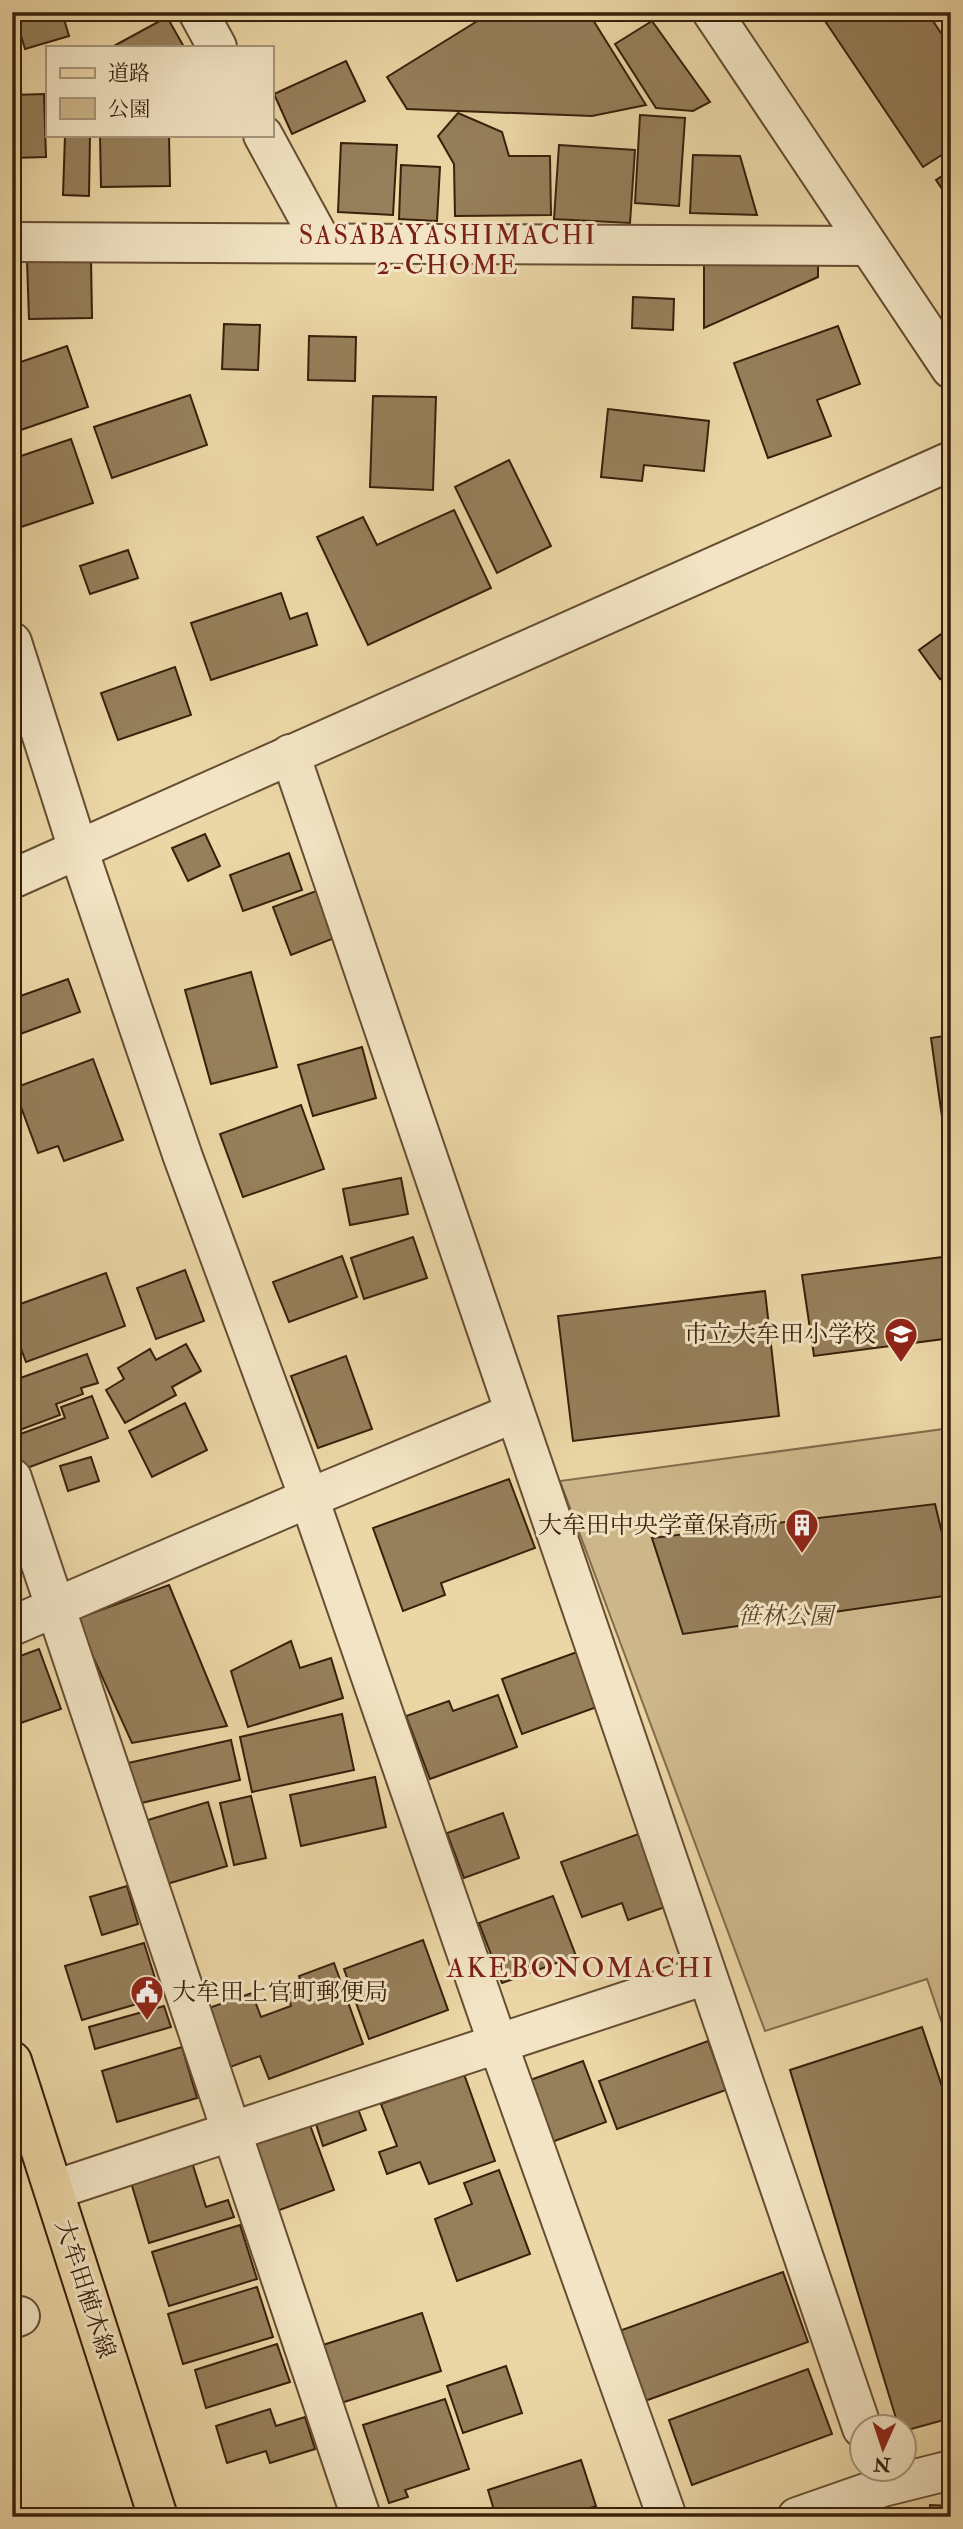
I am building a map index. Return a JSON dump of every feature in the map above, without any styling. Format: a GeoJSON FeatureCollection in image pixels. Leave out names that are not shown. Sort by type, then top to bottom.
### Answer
{"type":"FeatureCollection","features":[{"type":"Feature","properties":{"kind":"main road","name":"大牟田植木線"},"geometry":{"type":"LineString","coordinates":[[12,2061],[158,2517]]}},
{"type":"Feature","properties":{"kind":"street"},"geometry":{"type":"LineString","coordinates":[[198,12],[216,46]]}},
{"type":"Feature","properties":{"kind":"street"},"geometry":{"type":"LineString","coordinates":[[712,12],[951,369]]}},
{"type":"Feature","properties":{"kind":"street"},"geometry":{"type":"LineString","coordinates":[[265,136],[322,243]]}},
{"type":"Feature","properties":{"kind":"street"},"geometry":{"type":"LineString","coordinates":[[12,242],[867,246]]}},
{"type":"Feature","properties":{"kind":"street"},"geometry":{"type":"LineString","coordinates":[[12,879],[951,461]]}},
{"type":"Feature","properties":{"kind":"street"},"geometry":{"type":"LineString","coordinates":[[12,642],[78,849],[183,1157],[309,1498],[498,2044],[667,2517]]}},
{"type":"Feature","properties":{"kind":"street"},"geometry":{"type":"LineString","coordinates":[[290,754],[858,2414]]}},
{"type":"Feature","properties":{"kind":"street"},"geometry":{"type":"LineString","coordinates":[[12,1626],[514,1413]]}},
{"type":"Feature","properties":{"kind":"street"},"geometry":{"type":"LineString","coordinates":[[12,1478],[361,2517]]}},
{"type":"Feature","properties":{"kind":"street"},"geometry":{"type":"LineString","coordinates":[[54,2190],[706,1975]]}},
{"type":"Feature","properties":{"kind":"street"},"geometry":{"type":"LineString","coordinates":[[918,2473],[951,2469]]}},
{"type":"Feature","properties":{"kind":"street"},"geometry":{"type":"LineString","coordinates":[[797,2517],[867,2484]]}},
{"type":"Feature","properties":{"kind":"green space","name":"笹林公園"},"geometry":{"type":"Polygon","coordinates":[[[951,1428],[951,2050],[927,1979],[765,2031],[560,1481],[951,1428]]]}},
{"type":"Feature","properties":{"kind":"building"},"geometry":{"type":"Polygon","coordinates":[[[14,12],[62,12],[69,36],[25,49],[14,12]]]}},
{"type":"Feature","properties":{"kind":"building"},"geometry":{"type":"Polygon","coordinates":[[[492,12],[588,12],[646,105],[592,116],[407,109],[387,77],[492,12]]]}},
{"type":"Feature","properties":{"kind":"building"},"geometry":{"type":"Polygon","coordinates":[[[819,12],[927,12],[951,48],[951,149],[923,167],[819,12]]]}},
{"type":"Feature","properties":{"kind":"building"},"geometry":{"type":"Polygon","coordinates":[[[167,17],[183,46],[114,46],[167,17]]]}},
{"type":"Feature","properties":{"kind":"building"},"geometry":{"type":"Polygon","coordinates":[[[652,21],[710,102],[693,111],[656,108],[615,44],[652,21]]]}},
{"type":"Feature","properties":{"kind":"building"},"geometry":{"type":"Polygon","coordinates":[[[346,61],[365,101],[292,134],[274,94],[346,61]]]}},
{"type":"Feature","properties":{"kind":"building"},"geometry":{"type":"Polygon","coordinates":[[[44,94],[46,157],[12,158],[12,95],[44,94]]]}},
{"type":"Feature","properties":{"kind":"building"},"geometry":{"type":"Polygon","coordinates":[[[458,113],[502,132],[509,156],[550,156],[551,215],[455,216],[454,164],[438,136],[458,113]]]}},
{"type":"Feature","properties":{"kind":"building"},"geometry":{"type":"Polygon","coordinates":[[[640,115],[685,118],[679,206],[635,203],[640,115]]]}},
{"type":"Feature","properties":{"kind":"building"},"geometry":{"type":"Polygon","coordinates":[[[65,136],[90,136],[89,196],[63,195],[65,136]]]}},
{"type":"Feature","properties":{"kind":"building"},"geometry":{"type":"Polygon","coordinates":[[[100,136],[169,136],[170,186],[101,187],[100,136]]]}},
{"type":"Feature","properties":{"kind":"building"},"geometry":{"type":"Polygon","coordinates":[[[341,143],[397,145],[393,215],[338,212],[341,143]]]}},
{"type":"Feature","properties":{"kind":"building"},"geometry":{"type":"Polygon","coordinates":[[[559,145],[635,150],[630,223],[554,219],[559,145]]]}},
{"type":"Feature","properties":{"kind":"building"},"geometry":{"type":"Polygon","coordinates":[[[693,155],[740,156],[757,215],[690,213],[693,155]]]}},
{"type":"Feature","properties":{"kind":"building"},"geometry":{"type":"Polygon","coordinates":[[[401,165],[440,167],[437,221],[399,219],[401,165]]]}},
{"type":"Feature","properties":{"kind":"building"},"geometry":{"type":"Polygon","coordinates":[[[951,170],[951,202],[936,180],[951,170]]]}},
{"type":"Feature","properties":{"kind":"building"},"geometry":{"type":"Polygon","coordinates":[[[91,259],[92,318],[29,319],[27,260],[91,259]]]}},
{"type":"Feature","properties":{"kind":"building"},"geometry":{"type":"Polygon","coordinates":[[[704,263],[818,263],[818,277],[704,328],[704,263]]]}},
{"type":"Feature","properties":{"kind":"building"},"geometry":{"type":"Polygon","coordinates":[[[633,297],[674,299],[673,330],[632,328],[633,297]]]}},
{"type":"Feature","properties":{"kind":"building"},"geometry":{"type":"Polygon","coordinates":[[[224,324],[260,325],[258,370],[222,369],[224,324]]]}},
{"type":"Feature","properties":{"kind":"building"},"geometry":{"type":"Polygon","coordinates":[[[838,326],[860,384],[817,400],[831,436],[768,458],[734,363],[838,326]]]}},
{"type":"Feature","properties":{"kind":"building"},"geometry":{"type":"Polygon","coordinates":[[[309,336],[356,337],[355,381],[308,380],[309,336]]]}},
{"type":"Feature","properties":{"kind":"building"},"geometry":{"type":"Polygon","coordinates":[[[67,346],[88,407],[12,433],[12,365],[67,346]]]}},
{"type":"Feature","properties":{"kind":"building"},"geometry":{"type":"Polygon","coordinates":[[[190,395],[207,445],[112,478],[94,427],[190,395]]]}},
{"type":"Feature","properties":{"kind":"building"},"geometry":{"type":"Polygon","coordinates":[[[373,396],[436,397],[433,490],[370,487],[373,396]]]}},
{"type":"Feature","properties":{"kind":"building"},"geometry":{"type":"Polygon","coordinates":[[[608,409],[709,421],[704,471],[644,465],[642,481],[601,477],[608,409]]]}},
{"type":"Feature","properties":{"kind":"building"},"geometry":{"type":"Polygon","coordinates":[[[71,439],[93,503],[12,530],[12,459],[71,439]]]}},
{"type":"Feature","properties":{"kind":"building"},"geometry":{"type":"Polygon","coordinates":[[[509,460],[551,546],[497,573],[455,487],[509,460]]]}},
{"type":"Feature","properties":{"kind":"building"},"geometry":{"type":"Polygon","coordinates":[[[454,510],[491,588],[368,645],[317,537],[363,517],[377,545],[454,510]]]}},
{"type":"Feature","properties":{"kind":"building"},"geometry":{"type":"Polygon","coordinates":[[[128,550],[138,578],[90,594],[80,566],[128,550]]]}},
{"type":"Feature","properties":{"kind":"building"},"geometry":{"type":"Polygon","coordinates":[[[281,593],[290,619],[307,613],[317,645],[211,680],[191,623],[281,593]]]}},
{"type":"Feature","properties":{"kind":"building"},"geometry":{"type":"Polygon","coordinates":[[[951,627],[951,671],[940,679],[919,650],[951,627]]]}},
{"type":"Feature","properties":{"kind":"building"},"geometry":{"type":"Polygon","coordinates":[[[175,667],[191,715],[118,740],[101,693],[175,667]]]}},
{"type":"Feature","properties":{"kind":"building"},"geometry":{"type":"Polygon","coordinates":[[[205,834],[220,866],[188,881],[172,848],[205,834]]]}},
{"type":"Feature","properties":{"kind":"building"},"geometry":{"type":"Polygon","coordinates":[[[289,853],[302,890],[243,911],[230,875],[289,853]]]}},
{"type":"Feature","properties":{"kind":"building"},"geometry":{"type":"Polygon","coordinates":[[[319,890],[337,937],[291,955],[273,907],[319,890]]]}},
{"type":"Feature","properties":{"kind":"building"},"geometry":{"type":"Polygon","coordinates":[[[251,972],[277,1067],[211,1084],[185,990],[251,972]]]}},
{"type":"Feature","properties":{"kind":"building"},"geometry":{"type":"Polygon","coordinates":[[[68,979],[80,1012],[12,1037],[12,999],[68,979]]]}},
{"type":"Feature","properties":{"kind":"building"},"geometry":{"type":"Polygon","coordinates":[[[951,1035],[951,1181],[931,1038],[951,1035]]]}},
{"type":"Feature","properties":{"kind":"building"},"geometry":{"type":"Polygon","coordinates":[[[362,1047],[376,1098],[313,1116],[298,1065],[362,1047]]]}},
{"type":"Feature","properties":{"kind":"building"},"geometry":{"type":"Polygon","coordinates":[[[93,1059],[123,1140],[64,1161],[58,1146],[38,1153],[14,1088],[93,1059]]]}},
{"type":"Feature","properties":{"kind":"building"},"geometry":{"type":"Polygon","coordinates":[[[301,1105],[324,1169],[243,1197],[220,1134],[301,1105]]]}},
{"type":"Feature","properties":{"kind":"building"},"geometry":{"type":"Polygon","coordinates":[[[401,1178],[408,1214],[350,1225],[343,1189],[401,1178]]]}},
{"type":"Feature","properties":{"kind":"building"},"geometry":{"type":"Polygon","coordinates":[[[413,1237],[427,1278],[364,1299],[351,1258],[413,1237]]]}},
{"type":"Feature","properties":{"kind":"building"},"geometry":{"type":"Polygon","coordinates":[[[342,1256],[357,1297],[289,1322],[273,1282],[342,1256]]]}},
{"type":"Feature","properties":{"kind":"building"},"geometry":{"type":"Polygon","coordinates":[[[951,1256],[951,1338],[814,1356],[802,1275],[951,1256]]]}},
{"type":"Feature","properties":{"kind":"building"},"geometry":{"type":"Polygon","coordinates":[[[185,1270],[204,1321],[156,1339],[137,1288],[185,1270]]]}},
{"type":"Feature","properties":{"kind":"building"},"geometry":{"type":"Polygon","coordinates":[[[106,1273],[125,1326],[26,1362],[12,1325],[12,1307],[106,1273]]]}},
{"type":"Feature","properties":{"kind":"building"},"geometry":{"type":"Polygon","coordinates":[[[765,1291],[779,1416],[573,1441],[558,1316],[765,1291]]]}},
{"type":"Feature","properties":{"kind":"building"},"geometry":{"type":"Polygon","coordinates":[[[186,1344],[201,1371],[172,1387],[176,1395],[125,1423],[106,1390],[124,1379],[118,1368],[150,1349],[156,1360],[186,1344]]]}},
{"type":"Feature","properties":{"kind":"building"},"geometry":{"type":"Polygon","coordinates":[[[87,1354],[98,1383],[81,1388],[83,1394],[56,1404],[60,1415],[17,1431],[12,1418],[12,1381],[87,1354]]]}},
{"type":"Feature","properties":{"kind":"building"},"geometry":{"type":"Polygon","coordinates":[[[346,1356],[372,1429],[318,1448],[291,1376],[346,1356]]]}},
{"type":"Feature","properties":{"kind":"building"},"geometry":{"type":"Polygon","coordinates":[[[92,1396],[108,1438],[19,1471],[12,1453],[12,1437],[65,1418],[61,1407],[92,1396]]]}},
{"type":"Feature","properties":{"kind":"building"},"geometry":{"type":"Polygon","coordinates":[[[185,1403],[207,1450],[152,1477],[129,1431],[185,1403]]]}},
{"type":"Feature","properties":{"kind":"building"},"geometry":{"type":"Polygon","coordinates":[[[91,1457],[99,1481],[68,1491],[60,1466],[91,1457]]]}},
{"type":"Feature","properties":{"kind":"building"},"geometry":{"type":"Polygon","coordinates":[[[509,1479],[535,1548],[441,1583],[445,1595],[403,1611],[373,1528],[509,1479]]]}},
{"type":"Feature","properties":{"kind":"building","name":"大牟田中央学童保育所"},"geometry":{"type":"Polygon","coordinates":[[[935,1504],[951,1571],[951,1595],[683,1634],[652,1538],[935,1504]]]}},
{"type":"Feature","properties":{"kind":"building"},"geometry":{"type":"Polygon","coordinates":[[[12,1549],[21,1576],[12,1579],[12,1549]]]}},
{"type":"Feature","properties":{"kind":"building"},"geometry":{"type":"Polygon","coordinates":[[[169,1585],[227,1726],[132,1743],[76,1619],[169,1585]]]}},
{"type":"Feature","properties":{"kind":"building"},"geometry":{"type":"Polygon","coordinates":[[[291,1641],[300,1668],[331,1658],[343,1698],[248,1727],[231,1671],[291,1641]]]}},
{"type":"Feature","properties":{"kind":"building"},"geometry":{"type":"Polygon","coordinates":[[[39,1649],[61,1709],[12,1726],[12,1659],[39,1649]]]}},
{"type":"Feature","properties":{"kind":"building"},"geometry":{"type":"Polygon","coordinates":[[[577,1652],[597,1707],[522,1734],[502,1679],[577,1652]]]}},
{"type":"Feature","properties":{"kind":"building"},"geometry":{"type":"Polygon","coordinates":[[[498,1695],[517,1747],[430,1779],[406,1716],[449,1701],[453,1711],[498,1695]]]}},
{"type":"Feature","properties":{"kind":"building"},"geometry":{"type":"Polygon","coordinates":[[[342,1714],[354,1770],[252,1792],[240,1737],[342,1714]]]}},
{"type":"Feature","properties":{"kind":"building"},"geometry":{"type":"Polygon","coordinates":[[[231,1740],[240,1780],[137,1804],[128,1763],[231,1740]]]}},
{"type":"Feature","properties":{"kind":"building"},"geometry":{"type":"Polygon","coordinates":[[[375,1777],[386,1827],[301,1846],[290,1795],[375,1777]]]}},
{"type":"Feature","properties":{"kind":"building"},"geometry":{"type":"Polygon","coordinates":[[[251,1796],[266,1858],[234,1865],[220,1803],[251,1796]]]}},
{"type":"Feature","properties":{"kind":"building"},"geometry":{"type":"Polygon","coordinates":[[[208,1802],[227,1866],[157,1887],[138,1823],[208,1802]]]}},
{"type":"Feature","properties":{"kind":"building"},"geometry":{"type":"Polygon","coordinates":[[[503,1813],[519,1858],[464,1878],[447,1833],[503,1813]]]}},
{"type":"Feature","properties":{"kind":"building"},"geometry":{"type":"Polygon","coordinates":[[[644,1832],[671,1905],[628,1920],[622,1903],[582,1917],[561,1862],[644,1832]]]}},
{"type":"Feature","properties":{"kind":"building"},"geometry":{"type":"Polygon","coordinates":[[[127,1886],[138,1924],[102,1935],[90,1897],[127,1886]]]}},
{"type":"Feature","properties":{"kind":"building"},"geometry":{"type":"Polygon","coordinates":[[[553,1896],[576,1956],[502,1983],[479,1923],[553,1896]]]}},
{"type":"Feature","properties":{"kind":"building"},"geometry":{"type":"Polygon","coordinates":[[[423,1940],[448,2010],[369,2039],[344,1969],[423,1940]]]}},
{"type":"Feature","properties":{"kind":"building"},"geometry":{"type":"Polygon","coordinates":[[[144,1943],[161,1997],[82,2020],[65,1966],[144,1943]]]}},
{"type":"Feature","properties":{"kind":"building"},"geometry":{"type":"Polygon","coordinates":[[[334,1963],[363,2044],[269,2079],[260,2056],[222,2070],[200,2011],[252,1993],[261,2017],[291,2006],[287,1994],[303,1989],[299,1976],[334,1963]]]}},
{"type":"Feature","properties":{"kind":"building"},"geometry":{"type":"Polygon","coordinates":[[[164,2006],[171,2027],[95,2049],[89,2027],[164,2006]]]}},
{"type":"Feature","properties":{"kind":"building"},"geometry":{"type":"Polygon","coordinates":[[[922,2027],[951,2113],[951,2418],[918,2427],[918,2414],[895,2414],[790,2070],[922,2027]]]}},
{"type":"Feature","properties":{"kind":"building"},"geometry":{"type":"Polygon","coordinates":[[[708,2041],[726,2090],[617,2129],[599,2081],[708,2041]]]}},
{"type":"Feature","properties":{"kind":"building"},"geometry":{"type":"Polygon","coordinates":[[[182,2047],[197,2098],[117,2122],[102,2071],[182,2047]]]}},
{"type":"Feature","properties":{"kind":"building"},"geometry":{"type":"Polygon","coordinates":[[[583,2061],[606,2122],[552,2142],[530,2080],[583,2061]]]}},
{"type":"Feature","properties":{"kind":"building"},"geometry":{"type":"Polygon","coordinates":[[[464,2074],[495,2161],[429,2184],[420,2162],[387,2174],[379,2152],[397,2146],[381,2104],[464,2074]]]}},
{"type":"Feature","properties":{"kind":"building"},"geometry":{"type":"Polygon","coordinates":[[[358,2109],[366,2130],[323,2146],[316,2124],[358,2109]]]}},
{"type":"Feature","properties":{"kind":"building"},"geometry":{"type":"Polygon","coordinates":[[[307,2117],[334,2190],[266,2215],[239,2141],[307,2117]]]}},
{"type":"Feature","properties":{"kind":"building"},"geometry":{"type":"Polygon","coordinates":[[[191,2159],[206,2207],[228,2200],[234,2217],[149,2243],[130,2179],[191,2159]]]}},
{"type":"Feature","properties":{"kind":"building"},"geometry":{"type":"Polygon","coordinates":[[[499,2170],[530,2254],[457,2281],[435,2219],[472,2204],[464,2183],[499,2170]]]}},
{"type":"Feature","properties":{"kind":"building"},"geometry":{"type":"Polygon","coordinates":[[[240,2225],[257,2279],[169,2306],[152,2252],[240,2225]]]}},
{"type":"Feature","properties":{"kind":"building"},"geometry":{"type":"Polygon","coordinates":[[[783,2272],[808,2342],[645,2401],[619,2331],[783,2272]]]}},
{"type":"Feature","properties":{"kind":"building"},"geometry":{"type":"Polygon","coordinates":[[[257,2287],[273,2337],[183,2364],[168,2314],[257,2287]]]}},
{"type":"Feature","properties":{"kind":"building"},"geometry":{"type":"Polygon","coordinates":[[[422,2313],[441,2371],[341,2403],[323,2345],[422,2313]]]}},
{"type":"Feature","properties":{"kind":"building"},"geometry":{"type":"Polygon","coordinates":[[[277,2344],[290,2382],[206,2408],[195,2370],[277,2344]]]}},
{"type":"Feature","properties":{"kind":"building"},"geometry":{"type":"Polygon","coordinates":[[[506,2366],[522,2413],[463,2433],[447,2386],[506,2366]]]}},
{"type":"Feature","properties":{"kind":"building"},"geometry":{"type":"Polygon","coordinates":[[[808,2369],[832,2434],[692,2485],[669,2420],[808,2369]]]}},
{"type":"Feature","properties":{"kind":"building"},"geometry":{"type":"Polygon","coordinates":[[[445,2399],[469,2469],[405,2490],[408,2497],[389,2503],[363,2425],[445,2399]]]}},
{"type":"Feature","properties":{"kind":"building"},"geometry":{"type":"Polygon","coordinates":[[[270,2409],[276,2426],[305,2417],[315,2449],[270,2463],[266,2451],[227,2463],[216,2426],[270,2409]]]}},
{"type":"Feature","properties":{"kind":"building"},"geometry":{"type":"Polygon","coordinates":[[[581,2460],[596,2506],[562,2517],[496,2517],[488,2490],[581,2460]]]}},
{"type":"Feature","properties":{"kind":"building"},"geometry":{"type":"Polygon","coordinates":[[[930,2505],[951,2506],[951,2517],[929,2517],[930,2505]]]}},
{"type":"Feature","properties":{"kind":"place","name":"市立大牟田小学校"},"geometry":{"type":"Point","coordinates":[901,1364]}},
{"type":"Feature","properties":{"kind":"place","name":"大牟田中央学童保育所"},"geometry":{"type":"Point","coordinates":[802,1555]}},
{"type":"Feature","properties":{"kind":"place","name":"大牟田上官町郵便局"},"geometry":{"type":"Point","coordinates":[147,2022]}},
{"type":"Feature","properties":{"kind":"district","name":"SASABAYASHIMACHI 2-CHOME"},"geometry":{"type":"Point","coordinates":[448,251]}},
{"type":"Feature","properties":{"kind":"district","name":"AKEBONOMACHI"},"geometry":{"type":"Point","coordinates":[581,1968]}}]}
